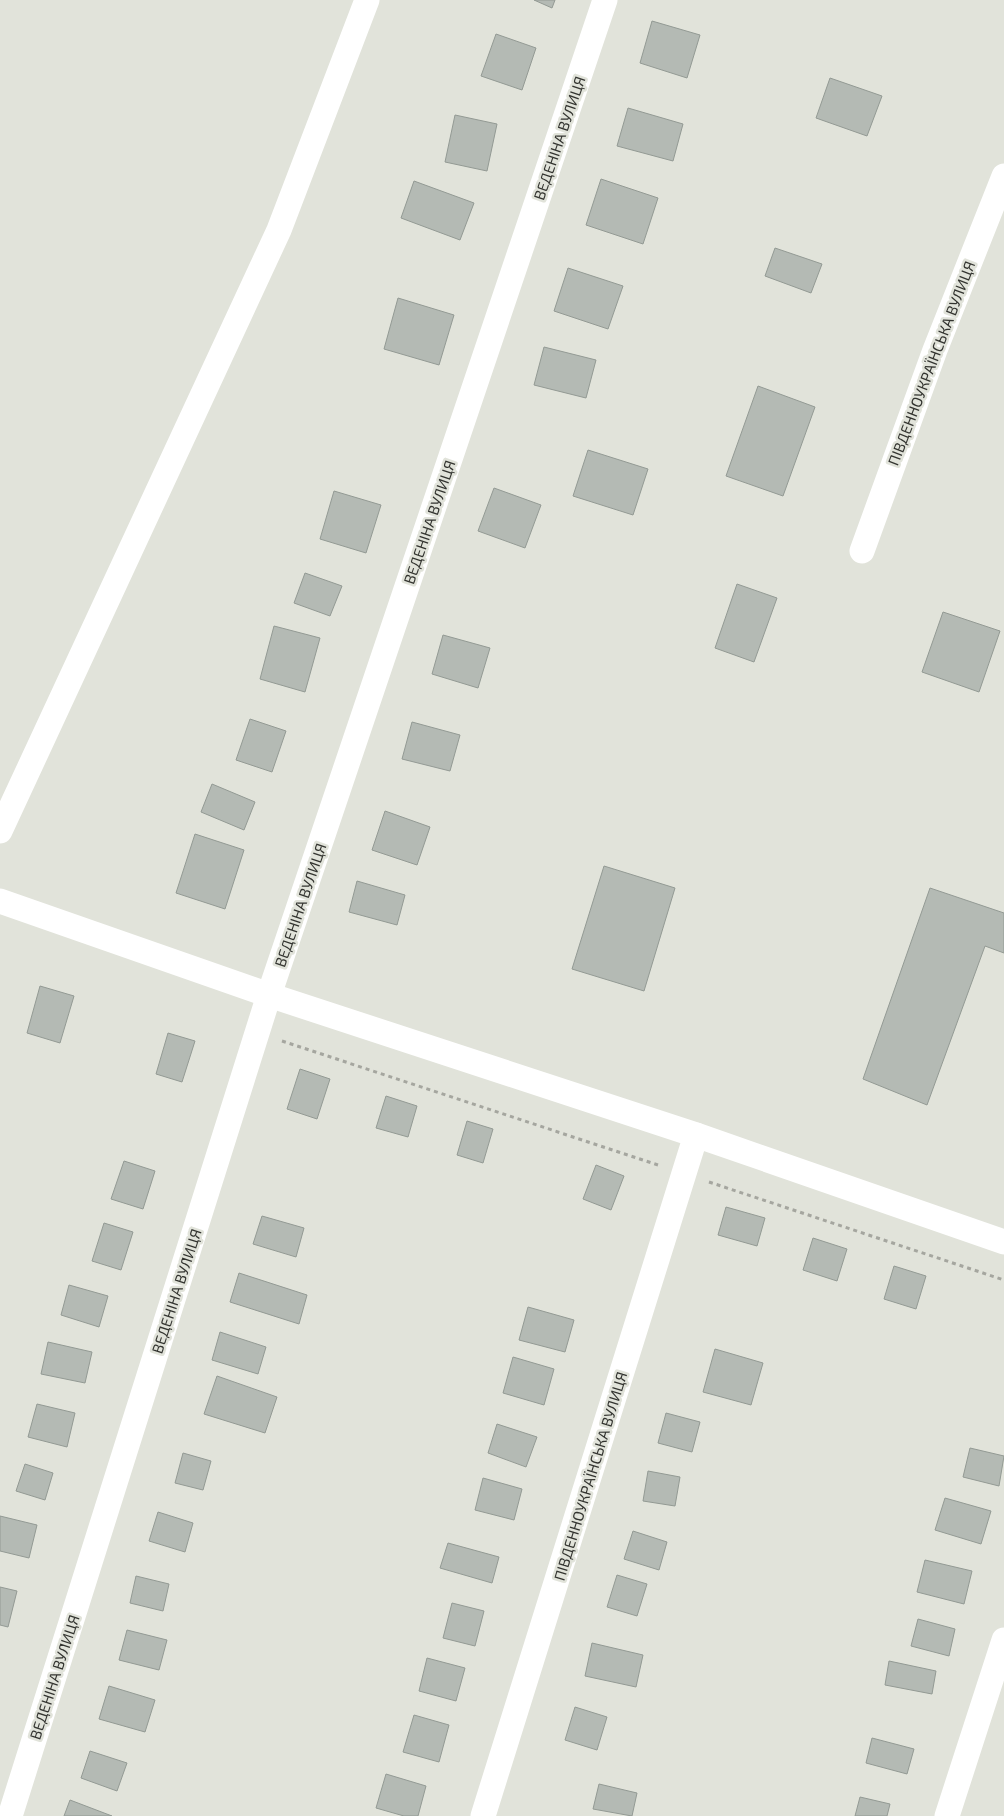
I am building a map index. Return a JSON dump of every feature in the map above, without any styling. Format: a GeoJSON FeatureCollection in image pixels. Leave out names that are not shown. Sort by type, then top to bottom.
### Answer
{"type":"FeatureCollection","features":[{"type":"Feature","properties":{"kind":"street"},"geometry":{"type":"LineString","coordinates":[[0,830],[279,230],[367,0]]}},
{"type":"Feature","properties":{"kind":"street","name":"ВЕДЕНІНА ВУЛИЦЯ"},"geometry":{"type":"LineString","coordinates":[[10,1816],[269,996],[605,0]]}},
{"type":"Feature","properties":{"kind":"street","name":"ПІВДЕННОУКРАЇНСЬКА ВУЛИЦЯ"},"geometry":{"type":"LineString","coordinates":[[862,551],[935,350],[1004,176]]}},
{"type":"Feature","properties":{"kind":"street"},"geometry":{"type":"LineString","coordinates":[[0,901],[269,996],[696,1135],[1004,1242]]}},
{"type":"Feature","properties":{"kind":"street","name":"ПІВДЕННОУКРАЇНСЬКА ВУЛИЦЯ"},"geometry":{"type":"LineString","coordinates":[[483,1816],[696,1135]]}},
{"type":"Feature","properties":{"kind":"street"},"geometry":{"type":"LineString","coordinates":[[947,1816],[1004,1640]]}},
{"type":"Feature","properties":{"kind":"path"},"geometry":{"type":"LineString","coordinates":[[258,1033],[1004,1280]]}},
{"type":"Feature","properties":{"kind":"building"},"geometry":{"type":"Polygon","coordinates":[[[534,0],[555,0],[552,8],[534,0]]]}},
{"type":"Feature","properties":{"kind":"building"},"geometry":{"type":"Polygon","coordinates":[[[652,21],[700,35],[687,78],[640,63],[652,21]]]}},
{"type":"Feature","properties":{"kind":"building"},"geometry":{"type":"Polygon","coordinates":[[[496,34],[536,48],[522,90],[481,76],[496,34]]]}},
{"type":"Feature","properties":{"kind":"building"},"geometry":{"type":"Polygon","coordinates":[[[830,78],[882,96],[867,136],[816,118],[830,78]]]}},
{"type":"Feature","properties":{"kind":"building"},"geometry":{"type":"Polygon","coordinates":[[[628,108],[683,124],[673,161],[617,146],[628,108]]]}},
{"type":"Feature","properties":{"kind":"building"},"geometry":{"type":"Polygon","coordinates":[[[455,115],[497,124],[487,171],[445,162],[455,115]]]}},
{"type":"Feature","properties":{"kind":"building"},"geometry":{"type":"Polygon","coordinates":[[[601,179],[658,198],[643,244],[586,225],[601,179]]]}},
{"type":"Feature","properties":{"kind":"building"},"geometry":{"type":"Polygon","coordinates":[[[414,181],[474,203],[460,240],[401,218],[414,181]]]}},
{"type":"Feature","properties":{"kind":"building"},"geometry":{"type":"Polygon","coordinates":[[[775,248],[822,264],[811,293],[765,276],[775,248]]]}},
{"type":"Feature","properties":{"kind":"building"},"geometry":{"type":"Polygon","coordinates":[[[568,268],[623,286],[608,329],[554,311],[568,268]]]}},
{"type":"Feature","properties":{"kind":"building"},"geometry":{"type":"Polygon","coordinates":[[[398,298],[454,315],[439,365],[384,349],[398,298]]]}},
{"type":"Feature","properties":{"kind":"building"},"geometry":{"type":"Polygon","coordinates":[[[544,347],[596,360],[586,398],[534,385],[544,347]]]}},
{"type":"Feature","properties":{"kind":"building"},"geometry":{"type":"Polygon","coordinates":[[[758,386],[815,407],[783,496],[726,476],[758,386]]]}},
{"type":"Feature","properties":{"kind":"building"},"geometry":{"type":"Polygon","coordinates":[[[588,450],[648,469],[633,515],[573,496],[588,450]]]}},
{"type":"Feature","properties":{"kind":"building"},"geometry":{"type":"Polygon","coordinates":[[[494,488],[541,505],[525,548],[478,531],[494,488]]]}},
{"type":"Feature","properties":{"kind":"building"},"geometry":{"type":"Polygon","coordinates":[[[334,491],[381,505],[366,553],[320,539],[334,491]]]}},
{"type":"Feature","properties":{"kind":"building"},"geometry":{"type":"Polygon","coordinates":[[[305,573],[342,586],[330,616],[294,603],[305,573]]]}},
{"type":"Feature","properties":{"kind":"building"},"geometry":{"type":"Polygon","coordinates":[[[737,584],[777,598],[754,662],[715,648],[737,584]]]}},
{"type":"Feature","properties":{"kind":"building"},"geometry":{"type":"Polygon","coordinates":[[[943,612],[1000,631],[979,692],[922,672],[943,612]]]}},
{"type":"Feature","properties":{"kind":"building"},"geometry":{"type":"Polygon","coordinates":[[[274,626],[320,638],[305,692],[260,679],[274,626]]]}},
{"type":"Feature","properties":{"kind":"building"},"geometry":{"type":"Polygon","coordinates":[[[443,635],[490,648],[478,688],[432,674],[443,635]]]}},
{"type":"Feature","properties":{"kind":"building"},"geometry":{"type":"Polygon","coordinates":[[[250,719],[286,731],[272,772],[236,760],[250,719]]]}},
{"type":"Feature","properties":{"kind":"building"},"geometry":{"type":"Polygon","coordinates":[[[412,722],[460,735],[450,771],[402,759],[412,722]]]}},
{"type":"Feature","properties":{"kind":"building"},"geometry":{"type":"Polygon","coordinates":[[[212,784],[255,802],[244,830],[201,812],[212,784]]]}},
{"type":"Feature","properties":{"kind":"building"},"geometry":{"type":"Polygon","coordinates":[[[385,811],[430,827],[417,865],[372,850],[385,811]]]}},
{"type":"Feature","properties":{"kind":"building"},"geometry":{"type":"Polygon","coordinates":[[[195,834],[244,850],[225,909],[176,893],[195,834]]]}},
{"type":"Feature","properties":{"kind":"building"},"geometry":{"type":"Polygon","coordinates":[[[604,866],[675,888],[644,991],[572,969],[604,866]]]}},
{"type":"Feature","properties":{"kind":"building"},"geometry":{"type":"Polygon","coordinates":[[[357,881],[405,895],[397,925],[349,912],[357,881]]]}},
{"type":"Feature","properties":{"kind":"building"},"geometry":{"type":"Polygon","coordinates":[[[930,888],[1004,913],[1004,953],[985,946],[927,1105],[863,1079],[930,888]]]}},
{"type":"Feature","properties":{"kind":"building"},"geometry":{"type":"Polygon","coordinates":[[[40,986],[74,996],[60,1043],[27,1033],[40,986]]]}},
{"type":"Feature","properties":{"kind":"building"},"geometry":{"type":"Polygon","coordinates":[[[168,1033],[195,1041],[182,1082],[156,1074],[168,1033]]]}},
{"type":"Feature","properties":{"kind":"building"},"geometry":{"type":"Polygon","coordinates":[[[300,1069],[330,1079],[317,1119],[287,1109],[300,1069]]]}},
{"type":"Feature","properties":{"kind":"building"},"geometry":{"type":"Polygon","coordinates":[[[386,1096],[417,1106],[408,1137],[376,1128],[386,1096]]]}},
{"type":"Feature","properties":{"kind":"building"},"geometry":{"type":"Polygon","coordinates":[[[467,1121],[493,1129],[483,1163],[457,1155],[467,1121]]]}},
{"type":"Feature","properties":{"kind":"building"},"geometry":{"type":"Polygon","coordinates":[[[124,1161],[155,1171],[143,1209],[111,1199],[124,1161]]]}},
{"type":"Feature","properties":{"kind":"building"},"geometry":{"type":"Polygon","coordinates":[[[596,1165],[624,1176],[611,1210],[583,1199],[596,1165]]]}},
{"type":"Feature","properties":{"kind":"building"},"geometry":{"type":"Polygon","coordinates":[[[726,1207],[765,1218],[757,1246],[718,1235],[726,1207]]]}},
{"type":"Feature","properties":{"kind":"building"},"geometry":{"type":"Polygon","coordinates":[[[262,1216],[304,1228],[296,1257],[253,1244],[262,1216]]]}},
{"type":"Feature","properties":{"kind":"building"},"geometry":{"type":"Polygon","coordinates":[[[104,1223],[133,1232],[121,1270],[92,1261],[104,1223]]]}},
{"type":"Feature","properties":{"kind":"building"},"geometry":{"type":"Polygon","coordinates":[[[813,1238],[847,1249],[837,1281],[803,1270],[813,1238]]]}},
{"type":"Feature","properties":{"kind":"building"},"geometry":{"type":"Polygon","coordinates":[[[894,1266],[926,1276],[916,1309],[884,1299],[894,1266]]]}},
{"type":"Feature","properties":{"kind":"building"},"geometry":{"type":"Polygon","coordinates":[[[239,1273],[307,1295],[299,1324],[230,1302],[239,1273]]]}},
{"type":"Feature","properties":{"kind":"building"},"geometry":{"type":"Polygon","coordinates":[[[69,1285],[108,1296],[99,1327],[61,1315],[69,1285]]]}},
{"type":"Feature","properties":{"kind":"building"},"geometry":{"type":"Polygon","coordinates":[[[528,1307],[574,1320],[565,1352],[519,1340],[528,1307]]]}},
{"type":"Feature","properties":{"kind":"building"},"geometry":{"type":"Polygon","coordinates":[[[220,1332],[266,1347],[258,1374],[212,1360],[220,1332]]]}},
{"type":"Feature","properties":{"kind":"building"},"geometry":{"type":"Polygon","coordinates":[[[48,1342],[92,1352],[85,1383],[41,1374],[48,1342]]]}},
{"type":"Feature","properties":{"kind":"building"},"geometry":{"type":"Polygon","coordinates":[[[715,1349],[763,1363],[751,1405],[703,1392],[715,1349]]]}},
{"type":"Feature","properties":{"kind":"building"},"geometry":{"type":"Polygon","coordinates":[[[513,1357],[554,1369],[544,1405],[503,1393],[513,1357]]]}},
{"type":"Feature","properties":{"kind":"building"},"geometry":{"type":"Polygon","coordinates":[[[217,1376],[277,1397],[265,1433],[204,1414],[217,1376]]]}},
{"type":"Feature","properties":{"kind":"building"},"geometry":{"type":"Polygon","coordinates":[[[37,1404],[75,1413],[67,1447],[28,1437],[37,1404]]]}},
{"type":"Feature","properties":{"kind":"building"},"geometry":{"type":"Polygon","coordinates":[[[666,1413],[700,1422],[692,1452],[658,1443],[666,1413]]]}},
{"type":"Feature","properties":{"kind":"building"},"geometry":{"type":"Polygon","coordinates":[[[497,1424],[537,1437],[526,1467],[488,1453],[497,1424]]]}},
{"type":"Feature","properties":{"kind":"building"},"geometry":{"type":"Polygon","coordinates":[[[970,1448],[1004,1456],[999,1486],[963,1477],[970,1448]]]}},
{"type":"Feature","properties":{"kind":"building"},"geometry":{"type":"Polygon","coordinates":[[[183,1453],[211,1461],[203,1490],[175,1483],[183,1453]]]}},
{"type":"Feature","properties":{"kind":"building"},"geometry":{"type":"Polygon","coordinates":[[[25,1464],[53,1473],[45,1500],[16,1491],[25,1464]]]}},
{"type":"Feature","properties":{"kind":"building"},"geometry":{"type":"Polygon","coordinates":[[[648,1471],[680,1477],[675,1506],[643,1501],[648,1471]]]}},
{"type":"Feature","properties":{"kind":"building"},"geometry":{"type":"Polygon","coordinates":[[[483,1478],[522,1489],[514,1520],[475,1510],[483,1478]]]}},
{"type":"Feature","properties":{"kind":"building"},"geometry":{"type":"Polygon","coordinates":[[[945,1498],[991,1511],[981,1544],[935,1530],[945,1498]]]}},
{"type":"Feature","properties":{"kind":"building"},"geometry":{"type":"Polygon","coordinates":[[[158,1512],[193,1523],[185,1552],[149,1541],[158,1512]]]}},
{"type":"Feature","properties":{"kind":"building"},"geometry":{"type":"Polygon","coordinates":[[[0,1516],[37,1525],[29,1558],[0,1551],[0,1516]]]}},
{"type":"Feature","properties":{"kind":"building"},"geometry":{"type":"Polygon","coordinates":[[[633,1531],[667,1542],[659,1570],[624,1559],[633,1531]]]}},
{"type":"Feature","properties":{"kind":"building"},"geometry":{"type":"Polygon","coordinates":[[[448,1543],[499,1557],[492,1583],[440,1568],[448,1543]]]}},
{"type":"Feature","properties":{"kind":"building"},"geometry":{"type":"Polygon","coordinates":[[[925,1560],[972,1571],[964,1604],[917,1592],[925,1560]]]}},
{"type":"Feature","properties":{"kind":"building"},"geometry":{"type":"Polygon","coordinates":[[[617,1575],[647,1584],[637,1616],[607,1607],[617,1575]]]}},
{"type":"Feature","properties":{"kind":"building"},"geometry":{"type":"Polygon","coordinates":[[[136,1576],[169,1584],[163,1611],[130,1603],[136,1576]]]}},
{"type":"Feature","properties":{"kind":"building"},"geometry":{"type":"Polygon","coordinates":[[[0,1587],[17,1591],[8,1627],[0,1625],[0,1587]]]}},
{"type":"Feature","properties":{"kind":"building"},"geometry":{"type":"Polygon","coordinates":[[[452,1603],[484,1611],[475,1646],[443,1638],[452,1603]]]}},
{"type":"Feature","properties":{"kind":"building"},"geometry":{"type":"Polygon","coordinates":[[[918,1619],[955,1629],[949,1656],[911,1646],[918,1619]]]}},
{"type":"Feature","properties":{"kind":"building"},"geometry":{"type":"Polygon","coordinates":[[[127,1630],[167,1640],[159,1670],[119,1660],[127,1630]]]}},
{"type":"Feature","properties":{"kind":"building"},"geometry":{"type":"Polygon","coordinates":[[[592,1643],[643,1655],[636,1687],[585,1676],[592,1643]]]}},
{"type":"Feature","properties":{"kind":"building"},"geometry":{"type":"Polygon","coordinates":[[[427,1658],[465,1668],[456,1701],[419,1691],[427,1658]]]}},
{"type":"Feature","properties":{"kind":"building"},"geometry":{"type":"Polygon","coordinates":[[[889,1661],[936,1671],[932,1694],[885,1685],[889,1661]]]}},
{"type":"Feature","properties":{"kind":"building"},"geometry":{"type":"Polygon","coordinates":[[[109,1686],[155,1700],[145,1732],[99,1719],[109,1686]]]}},
{"type":"Feature","properties":{"kind":"building"},"geometry":{"type":"Polygon","coordinates":[[[575,1707],[607,1717],[597,1750],[565,1740],[575,1707]]]}},
{"type":"Feature","properties":{"kind":"building"},"geometry":{"type":"Polygon","coordinates":[[[414,1715],[449,1725],[439,1762],[403,1752],[414,1715]]]}},
{"type":"Feature","properties":{"kind":"building"},"geometry":{"type":"Polygon","coordinates":[[[872,1738],[914,1749],[907,1774],[866,1763],[872,1738]]]}},
{"type":"Feature","properties":{"kind":"building"},"geometry":{"type":"Polygon","coordinates":[[[90,1751],[127,1763],[117,1791],[81,1778],[90,1751]]]}},
{"type":"Feature","properties":{"kind":"building"},"geometry":{"type":"Polygon","coordinates":[[[386,1774],[426,1786],[418,1816],[404,1816],[376,1808],[386,1774]]]}},
{"type":"Feature","properties":{"kind":"building"},"geometry":{"type":"Polygon","coordinates":[[[599,1784],[637,1793],[632,1816],[593,1809],[599,1784]]]}},
{"type":"Feature","properties":{"kind":"building"},"geometry":{"type":"Polygon","coordinates":[[[860,1797],[890,1804],[887,1816],[855,1816],[860,1797]]]}},
{"type":"Feature","properties":{"kind":"building"},"geometry":{"type":"Polygon","coordinates":[[[70,1800],[112,1816],[64,1816],[70,1800]]]}}]}
